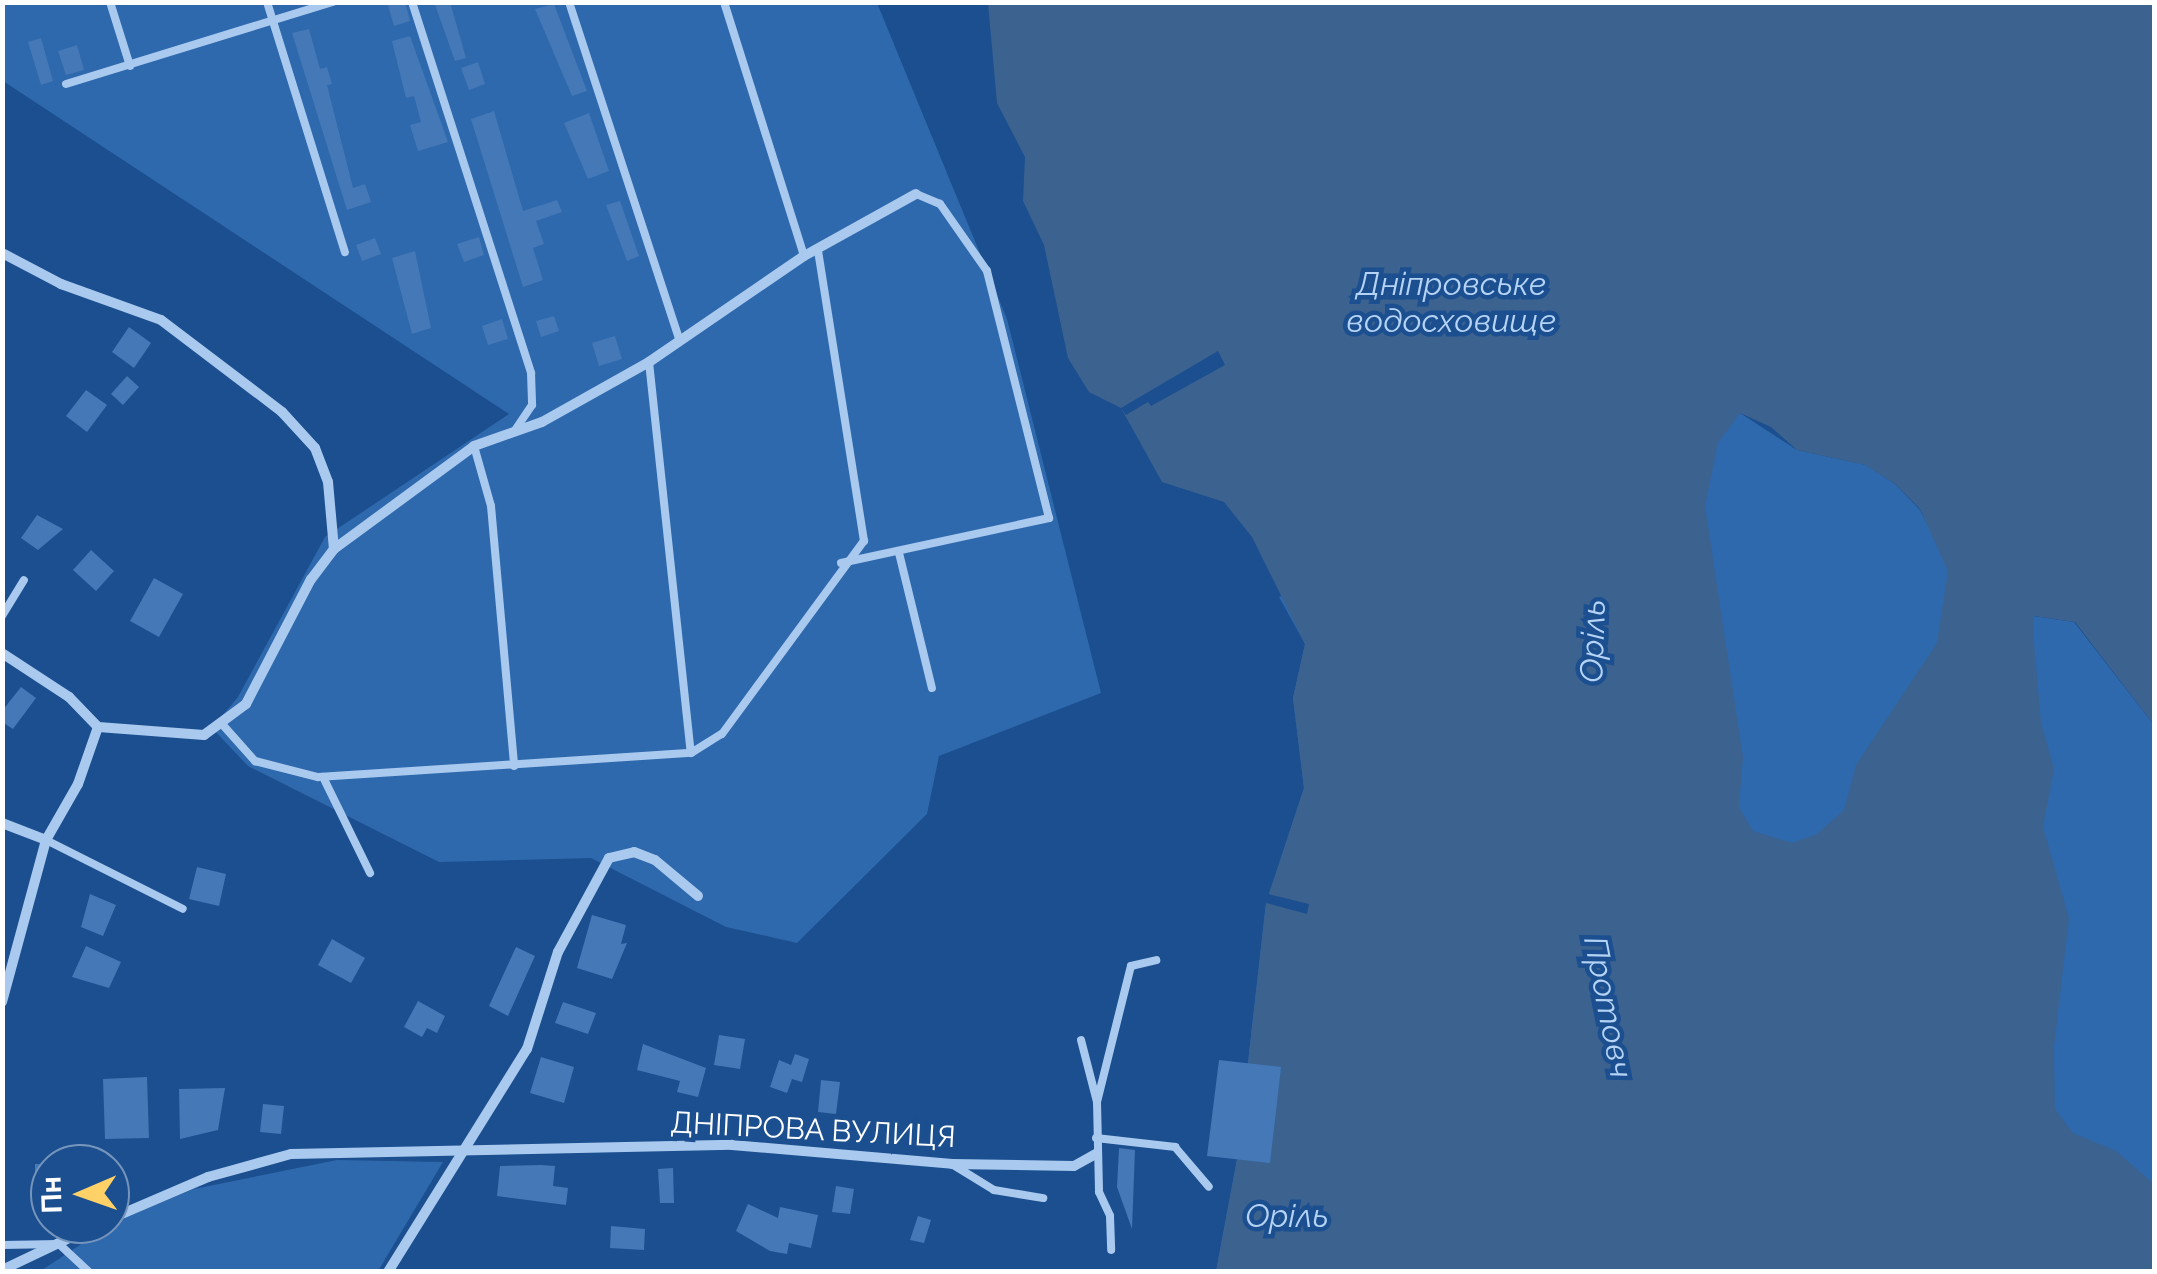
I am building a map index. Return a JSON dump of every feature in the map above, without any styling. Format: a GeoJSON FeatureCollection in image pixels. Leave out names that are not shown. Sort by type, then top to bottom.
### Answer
{"type":"FeatureCollection","features":[{"type":"Feature","properties":{"kind":"street"},"geometry":{"type":"LineString","coordinates":[[2,653],[69,697],[98,727],[168,737],[204,736],[246,704],[311,578],[334,549],[474,446],[542,422],[649,362],[804,256],[916,194]]}},
{"type":"Feature","properties":{"kind":"street"},"geometry":{"type":"LineString","coordinates":[[2,253],[61,284],[161,320],[282,412],[315,448],[328,482],[334,549]]}},
{"type":"Feature","properties":{"kind":"street"},"geometry":{"type":"LineString","coordinates":[[2,1002],[46,840],[78,784],[98,727]]}},
{"type":"Feature","properties":{"kind":"street"},"geometry":{"type":"LineString","coordinates":[[2,823],[46,840]]}},
{"type":"Feature","properties":{"kind":"street"},"geometry":{"type":"LineString","coordinates":[[388,1272],[527,1049],[558,952],[609,858],[634,852],[656,860],[698,896]]}},
{"type":"Feature","properties":{"kind":"street","name":"ДНІПРОВА ВУЛИЦЯ"},"geometry":{"type":"LineString","coordinates":[[130,1210],[208,1177],[291,1154],[464,1155],[732,1145],[952,1164],[1074,1166],[1096,1154]]}},
{"type":"Feature","properties":{"kind":"street"},"geometry":{"type":"LineString","coordinates":[[2,1270],[59,1244]]}},
{"type":"Feature","properties":{"kind":"lane"},"geometry":{"type":"LineString","coordinates":[[110,2],[130,66]]}},
{"type":"Feature","properties":{"kind":"lane"},"geometry":{"type":"LineString","coordinates":[[267,2],[345,252]]}},
{"type":"Feature","properties":{"kind":"lane"},"geometry":{"type":"LineString","coordinates":[[66,84],[333,2]]}},
{"type":"Feature","properties":{"kind":"lane"},"geometry":{"type":"LineString","coordinates":[[412,2],[531,373],[532,404],[515,430]]}},
{"type":"Feature","properties":{"kind":"lane"},"geometry":{"type":"LineString","coordinates":[[569,2],[678,339]]}},
{"type":"Feature","properties":{"kind":"lane"},"geometry":{"type":"LineString","coordinates":[[724,2],[804,256]]}},
{"type":"Feature","properties":{"kind":"lane"},"geometry":{"type":"LineString","coordinates":[[841,563],[1049,518],[987,271],[940,204],[916,194]]}},
{"type":"Feature","properties":{"kind":"lane"},"geometry":{"type":"LineString","coordinates":[[222,724],[255,760],[323,777],[691,753],[722,734],[841,563],[864,541],[818,249]]}},
{"type":"Feature","properties":{"kind":"lane"},"geometry":{"type":"LineString","coordinates":[[649,362],[691,753]]}},
{"type":"Feature","properties":{"kind":"lane"},"geometry":{"type":"LineString","coordinates":[[474,446],[491,506],[514,766]]}},
{"type":"Feature","properties":{"kind":"lane"},"geometry":{"type":"LineString","coordinates":[[899,553],[932,688]]}},
{"type":"Feature","properties":{"kind":"lane"},"geometry":{"type":"LineString","coordinates":[[2,616],[24,580]]}},
{"type":"Feature","properties":{"kind":"lane"},"geometry":{"type":"LineString","coordinates":[[323,777],[370,874]]}},
{"type":"Feature","properties":{"kind":"lane"},"geometry":{"type":"LineString","coordinates":[[46,840],[182,908]]}},
{"type":"Feature","properties":{"kind":"lane"},"geometry":{"type":"LineString","coordinates":[[1111,1250],[1096,1154],[1097,1102],[1131,966],[1156,960]]}},
{"type":"Feature","properties":{"kind":"lane"},"geometry":{"type":"LineString","coordinates":[[1081,1040],[1097,1102]]}},
{"type":"Feature","properties":{"kind":"lane"},"geometry":{"type":"LineString","coordinates":[[1096,1138],[1175,1147],[1209,1187]]}},
{"type":"Feature","properties":{"kind":"lane"},"geometry":{"type":"LineString","coordinates":[[952,1164],[994,1190],[1043,1198]]}},
{"type":"Feature","properties":{"kind":"lane"},"geometry":{"type":"LineString","coordinates":[[2,1245],[59,1244],[89,1272]]}},
{"type":"Feature","properties":{"kind":"shaded area"},"geometry":{"type":"Polygon","coordinates":[[[2,3],[877,3],[1007,319],[1101,693],[939,756],[927,814],[797,943],[726,927],[591,858],[439,862],[248,766],[212,728],[238,697],[325,537],[509,414],[3,81],[2,3]]]}},
{"type":"Feature","properties":{"kind":"shaded area"},"geometry":{"type":"Polygon","coordinates":[[[1740,413],[1797,450],[1866,465],[1895,484],[1920,510],[1936,541],[2033,616],[2074,622],[2154,725],[2154,1271],[1216,1272],[1237,1159],[1266,903],[1304,788],[1293,698],[1305,644],[1279,597],[1740,413]]]}},
{"type":"Feature","properties":{"kind":"shaded area"},"geometry":{"type":"Polygon","coordinates":[[[337,1160],[443,1162],[378,1271],[39,1272],[81,1244],[130,1244],[130,1215],[194,1189],[337,1160]]]}},
{"type":"Feature","properties":{"kind":"water","name":"Дніпровське водосховище"},"geometry":{"type":"Polygon","coordinates":[[[988,3],[2154,3],[2154,725],[2075,622],[2034,616],[2033,631],[2041,722],[2054,769],[2043,827],[2069,918],[2054,1047],[2055,1109],[2073,1133],[2116,1151],[2154,1184],[2154,1271],[1216,1271],[1237,1159],[1270,1163],[1281,1068],[1248,1063],[1266,903],[1304,788],[1293,698],[1305,644],[1252,537],[1224,502],[1162,482],[1121,408],[1089,392],[1068,358],[1044,245],[1023,201],[1025,157],[997,103],[988,3]],[[1740,413],[1718,443],[1705,506],[1743,757],[1739,807],[1753,831],[1792,843],[1817,834],[1844,810],[1856,765],[1937,643],[1948,571],[1920,509],[1895,484],[1865,465],[1797,450],[1771,427],[1740,413]]]}},
{"type":"Feature","properties":{"kind":"pier"},"geometry":{"type":"Polygon","coordinates":[[[1218,351],[1225,365],[1151,406],[1148,402],[1126,415],[1121,408],[1218,351]]]}},
{"type":"Feature","properties":{"kind":"pier"},"geometry":{"type":"Polygon","coordinates":[[[1268,894],[1309,904],[1307,914],[1266,903],[1268,894]]]}},
{"type":"Feature","properties":{"kind":"building"},"geometry":{"type":"Polygon","coordinates":[[[387,2],[405,2],[410,21],[394,26],[387,2]]]}},
{"type":"Feature","properties":{"kind":"building"},"geometry":{"type":"Polygon","coordinates":[[[434,2],[450,2],[466,58],[455,61],[434,2]]]}},
{"type":"Feature","properties":{"kind":"building"},"geometry":{"type":"Polygon","coordinates":[[[554,4],[587,91],[572,96],[535,9],[554,4]]]}},
{"type":"Feature","properties":{"kind":"building"},"geometry":{"type":"Polygon","coordinates":[[[309,29],[320,69],[327,67],[332,84],[327,85],[353,188],[365,184],[371,202],[347,210],[292,33],[309,29]]]}},
{"type":"Feature","properties":{"kind":"building"},"geometry":{"type":"Polygon","coordinates":[[[410,36],[448,142],[418,151],[410,125],[421,122],[414,96],[406,98],[392,41],[410,36]]]}},
{"type":"Feature","properties":{"kind":"building"},"geometry":{"type":"Polygon","coordinates":[[[41,38],[53,81],[41,85],[28,42],[41,38]]]}},
{"type":"Feature","properties":{"kind":"building"},"geometry":{"type":"Polygon","coordinates":[[[77,45],[84,70],[66,75],[58,51],[77,45]]]}},
{"type":"Feature","properties":{"kind":"building"},"geometry":{"type":"Polygon","coordinates":[[[478,62],[485,84],[469,90],[461,68],[478,62]]]}},
{"type":"Feature","properties":{"kind":"building"},"geometry":{"type":"Polygon","coordinates":[[[494,111],[523,211],[557,200],[562,212],[536,221],[544,244],[533,248],[543,280],[523,287],[471,119],[494,111]]]}},
{"type":"Feature","properties":{"kind":"building"},"geometry":{"type":"Polygon","coordinates":[[[589,113],[609,171],[588,179],[564,123],[589,113]]]}},
{"type":"Feature","properties":{"kind":"building"},"geometry":{"type":"Polygon","coordinates":[[[620,201],[639,256],[627,261],[606,205],[620,201]]]}},
{"type":"Feature","properties":{"kind":"building"},"geometry":{"type":"Polygon","coordinates":[[[479,237],[484,255],[464,262],[457,244],[479,237]]]}},
{"type":"Feature","properties":{"kind":"building"},"geometry":{"type":"Polygon","coordinates":[[[375,238],[381,254],[362,261],[356,245],[375,238]]]}},
{"type":"Feature","properties":{"kind":"building"},"geometry":{"type":"Polygon","coordinates":[[[415,251],[431,328],[412,334],[392,258],[415,251]]]}},
{"type":"Feature","properties":{"kind":"building"},"geometry":{"type":"Polygon","coordinates":[[[554,316],[559,331],[541,337],[536,321],[554,316]]]}},
{"type":"Feature","properties":{"kind":"building"},"geometry":{"type":"Polygon","coordinates":[[[502,319],[508,339],[488,345],[482,326],[502,319]]]}},
{"type":"Feature","properties":{"kind":"building"},"geometry":{"type":"Polygon","coordinates":[[[129,327],[151,343],[134,368],[112,352],[129,327]]]}},
{"type":"Feature","properties":{"kind":"building"},"geometry":{"type":"Polygon","coordinates":[[[615,336],[622,359],[599,366],[592,343],[615,336]]]}},
{"type":"Feature","properties":{"kind":"building"},"geometry":{"type":"Polygon","coordinates":[[[127,376],[139,387],[123,405],[111,394],[127,376]]]}},
{"type":"Feature","properties":{"kind":"building"},"geometry":{"type":"Polygon","coordinates":[[[86,390],[107,405],[87,432],[66,416],[86,390]]]}},
{"type":"Feature","properties":{"kind":"building"},"geometry":{"type":"Polygon","coordinates":[[[37,515],[63,529],[38,550],[21,538],[37,515]]]}},
{"type":"Feature","properties":{"kind":"building"},"geometry":{"type":"Polygon","coordinates":[[[91,550],[114,571],[96,591],[73,570],[91,550]]]}},
{"type":"Feature","properties":{"kind":"building"},"geometry":{"type":"Polygon","coordinates":[[[154,578],[183,594],[159,637],[130,621],[154,578]]]}},
{"type":"Feature","properties":{"kind":"building"},"geometry":{"type":"Polygon","coordinates":[[[21,687],[36,698],[13,729],[2,722],[2,711],[21,687]]]}},
{"type":"Feature","properties":{"kind":"building"},"geometry":{"type":"Polygon","coordinates":[[[197,867],[226,874],[219,906],[189,899],[197,867]]]}},
{"type":"Feature","properties":{"kind":"building"},"geometry":{"type":"Polygon","coordinates":[[[90,894],[116,905],[103,936],[81,927],[90,894]]]}},
{"type":"Feature","properties":{"kind":"building"},"geometry":{"type":"Polygon","coordinates":[[[592,915],[626,925],[621,944],[627,943],[612,979],[577,968],[592,915]]]}},
{"type":"Feature","properties":{"kind":"building"},"geometry":{"type":"Polygon","coordinates":[[[332,939],[365,958],[351,983],[318,965],[332,939]]]}},
{"type":"Feature","properties":{"kind":"building"},"geometry":{"type":"Polygon","coordinates":[[[86,946],[121,962],[109,988],[72,977],[86,946]]]}},
{"type":"Feature","properties":{"kind":"building"},"geometry":{"type":"Polygon","coordinates":[[[516,947],[535,956],[508,1016],[489,1006],[516,947]]]}},
{"type":"Feature","properties":{"kind":"building"},"geometry":{"type":"Polygon","coordinates":[[[418,1001],[445,1016],[437,1033],[427,1028],[422,1037],[404,1027],[418,1001]]]}},
{"type":"Feature","properties":{"kind":"building"},"geometry":{"type":"Polygon","coordinates":[[[563,1002],[596,1013],[588,1034],[555,1023],[563,1002]]]}},
{"type":"Feature","properties":{"kind":"building"},"geometry":{"type":"Polygon","coordinates":[[[719,1035],[745,1039],[740,1069],[714,1065],[719,1035]]]}},
{"type":"Feature","properties":{"kind":"building"},"geometry":{"type":"Polygon","coordinates":[[[643,1044],[706,1068],[698,1097],[677,1092],[680,1081],[637,1070],[643,1044]]]}},
{"type":"Feature","properties":{"kind":"building"},"geometry":{"type":"Polygon","coordinates":[[[795,1054],[809,1059],[802,1082],[792,1079],[787,1093],[770,1087],[779,1060],[791,1065],[795,1054]]]}},
{"type":"Feature","properties":{"kind":"building"},"geometry":{"type":"Polygon","coordinates":[[[541,1057],[574,1067],[564,1103],[530,1093],[541,1057]]]}},
{"type":"Feature","properties":{"kind":"building"},"geometry":{"type":"Polygon","coordinates":[[[1219,1060],[1281,1067],[1270,1163],[1207,1156],[1219,1060]]]}},
{"type":"Feature","properties":{"kind":"building"},"geometry":{"type":"Polygon","coordinates":[[[147,1077],[149,1138],[105,1139],[103,1079],[147,1077]]]}},
{"type":"Feature","properties":{"kind":"building"},"geometry":{"type":"Polygon","coordinates":[[[821,1080],[840,1082],[836,1114],[818,1112],[821,1080]]]}},
{"type":"Feature","properties":{"kind":"building"},"geometry":{"type":"Polygon","coordinates":[[[225,1088],[218,1130],[180,1139],[179,1089],[225,1088]]]}},
{"type":"Feature","properties":{"kind":"building"},"geometry":{"type":"Polygon","coordinates":[[[263,1104],[284,1106],[281,1134],[260,1132],[263,1104]]]}},
{"type":"Feature","properties":{"kind":"building"},"geometry":{"type":"Polygon","coordinates":[[[1119,1148],[1135,1150],[1132,1229],[1117,1187],[1119,1148]]]}},
{"type":"Feature","properties":{"kind":"building"},"geometry":{"type":"Polygon","coordinates":[[[500,1166],[555,1166],[553,1186],[568,1188],[566,1205],[497,1196],[500,1166]]]}},
{"type":"Feature","properties":{"kind":"building"},"geometry":{"type":"Polygon","coordinates":[[[673,1168],[674,1203],[660,1203],[658,1169],[673,1168]]]}},
{"type":"Feature","properties":{"kind":"building"},"geometry":{"type":"Polygon","coordinates":[[[836,1186],[854,1189],[850,1214],[832,1212],[836,1186]]]}},
{"type":"Feature","properties":{"kind":"building"},"geometry":{"type":"Polygon","coordinates":[[[748,1204],[778,1218],[780,1207],[818,1215],[811,1248],[789,1243],[787,1254],[770,1251],[736,1231],[748,1204]]]}},
{"type":"Feature","properties":{"kind":"building"},"geometry":{"type":"Polygon","coordinates":[[[918,1216],[931,1220],[924,1243],[910,1240],[918,1216]]]}},
{"type":"Feature","properties":{"kind":"building"},"geometry":{"type":"Polygon","coordinates":[[[611,1226],[645,1229],[644,1250],[610,1248],[611,1226]]]}},
{"type":"Feature","properties":{"kind":"water label","name":"Оріль"},"geometry":{"type":"Point","coordinates":[1593,641]}},
{"type":"Feature","properties":{"kind":"water label","name":"Протовч"},"geometry":{"type":"Point","coordinates":[1608,1007]}},
{"type":"Feature","properties":{"kind":"water label","name":"Орiль"},"geometry":{"type":"Point","coordinates":[1287,1216]}}]}
